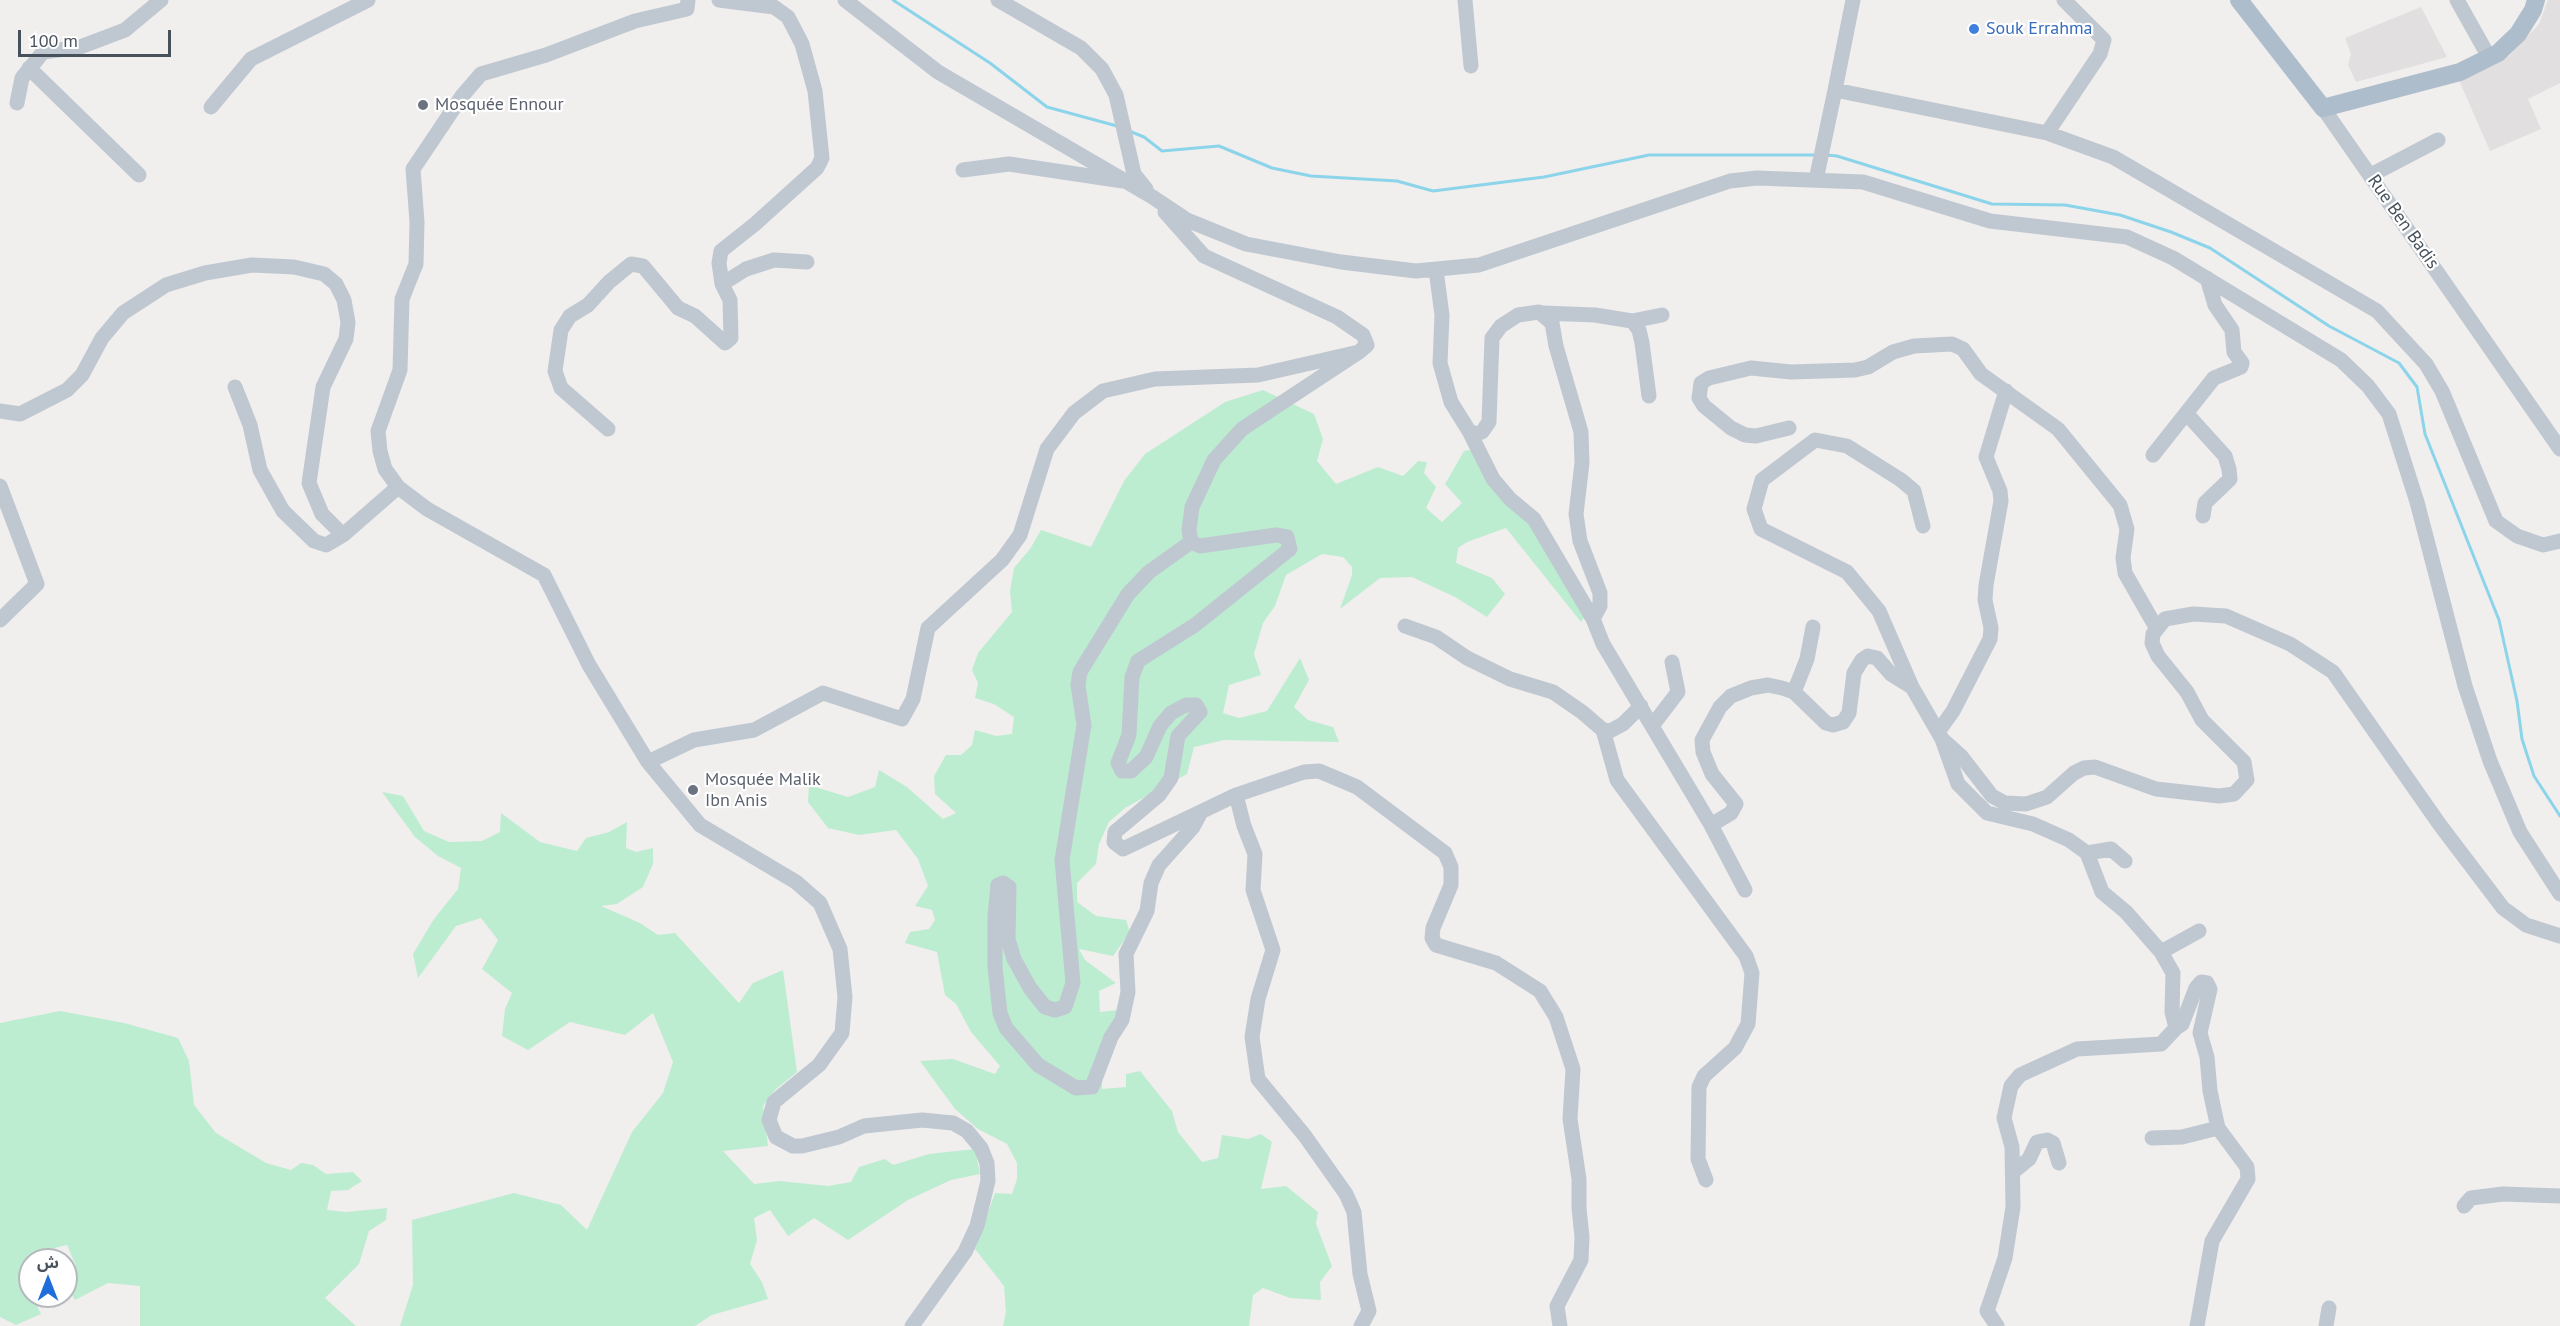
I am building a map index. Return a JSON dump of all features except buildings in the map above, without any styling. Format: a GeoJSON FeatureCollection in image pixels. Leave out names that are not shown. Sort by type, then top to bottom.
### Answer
{"type":"FeatureCollection","features":[{"type":"Feature","properties":{"kind":"main road","name":"Rue Ben Badis"},"geometry":{"type":"LineString","coordinates":[[2239,0],[2323,108]]}},
{"type":"Feature","properties":{"kind":"main road"},"geometry":{"type":"LineString","coordinates":[[2323,108],[2460,72],[2498,53],[2518,34],[2533,10],[2536,0]]}},
{"type":"Feature","properties":{"kind":"street"},"geometry":{"type":"LineString","coordinates":[[17,103],[22,78],[44,52],[80,46],[125,30],[161,0]]}},
{"type":"Feature","properties":{"kind":"street"},"geometry":{"type":"LineString","coordinates":[[211,107],[251,59],[368,0]]}},
{"type":"Feature","properties":{"kind":"street"},"geometry":{"type":"LineString","coordinates":[[688,0],[687,9],[635,21],[546,55],[481,74],[462,96],[413,169],[417,222],[416,264],[402,299],[400,370],[378,431],[385,469],[398,487],[427,509],[544,575],[589,665],[648,762],[700,825],[796,882],[820,903],[840,949],[845,997],[842,1033],[819,1065],[774,1102],[769,1120],[776,1137],[793,1146],[802,1146],[839,1137],[864,1126],[922,1120],[953,1123],[967,1131],[981,1148],[987,1163],[988,1181],[977,1226],[964,1252],[912,1326]]}},
{"type":"Feature","properties":{"kind":"street"},"geometry":{"type":"LineString","coordinates":[[608,429],[561,388],[555,371],[561,330],[570,316],[588,305],[609,282],[631,264],[643,266],[678,308],[695,316],[725,343],[731,338],[730,300],[722,284],[719,263],[722,251],[756,224],[817,168],[822,158],[815,91],[802,44],[788,17],[774,7],[719,0]]}},
{"type":"Feature","properties":{"kind":"street"},"geometry":{"type":"LineString","coordinates":[[845,0],[938,72],[1130,178],[1150,196],[1204,256],[1337,317],[1363,335],[1367,345],[1359,352],[1242,429],[1214,460],[1192,507],[1189,530],[1191,542]]}},
{"type":"Feature","properties":{"kind":"street"},"geometry":{"type":"LineString","coordinates":[[999,0],[1081,48],[1102,69],[1116,96],[1130,178]]}},
{"type":"Feature","properties":{"kind":"street"},"geometry":{"type":"LineString","coordinates":[[1466,0],[1471,66]]}},
{"type":"Feature","properties":{"kind":"street"},"geometry":{"type":"LineString","coordinates":[[1816,180],[1853,0]]}},
{"type":"Feature","properties":{"kind":"street"},"geometry":{"type":"LineString","coordinates":[[2047,133],[2100,54],[2104,40],[2064,0]]}},
{"type":"Feature","properties":{"kind":"street"},"geometry":{"type":"LineString","coordinates":[[2457,0],[2489,57]]}},
{"type":"Feature","properties":{"kind":"street"},"geometry":{"type":"LineString","coordinates":[[29,68],[140,175]]}},
{"type":"Feature","properties":{"kind":"street"},"geometry":{"type":"LineString","coordinates":[[1835,90],[2047,133],[2113,157],[2377,311],[2426,364],[2437,382],[2496,521],[2517,536],[2543,545],[2560,541]]}},
{"type":"Feature","properties":{"kind":"street","name":"Rue Ben Badis"},"geometry":{"type":"LineString","coordinates":[[2323,108],[2560,449]]}},
{"type":"Feature","properties":{"kind":"street"},"geometry":{"type":"LineString","coordinates":[[2371,175],[2438,140]]}},
{"type":"Feature","properties":{"kind":"street"},"geometry":{"type":"LineString","coordinates":[[963,170],[1009,164],[1057,169],[1100,180],[1130,178]]}},
{"type":"Feature","properties":{"kind":"street"},"geometry":{"type":"LineString","coordinates":[[1150,196],[1187,220],[1246,244],[1341,262],[1416,271],[1479,265],[1730,181],[1757,178],[1863,182],[1990,221],[2127,237],[2173,258],[2341,360],[2368,386],[2389,414],[2417,502],[2465,686],[2490,762],[2520,832],[2560,894]]}},
{"type":"Feature","properties":{"kind":"street"},"geometry":{"type":"LineString","coordinates":[[722,284],[746,269],[774,261],[807,262]]}},
{"type":"Feature","properties":{"kind":"street"},"geometry":{"type":"LineString","coordinates":[[0,411],[20,414],[68,390],[82,375],[102,338],[123,313],[166,285],[205,273],[252,265],[294,267],[324,274],[336,284],[344,300],[348,322],[346,339],[323,387],[309,483],[322,514],[343,535]]}},
{"type":"Feature","properties":{"kind":"street"},"geometry":{"type":"LineString","coordinates":[[1436,270],[1442,315],[1440,363],[1450,402],[1469,431],[1493,479],[1510,499],[1534,519],[1593,619],[1603,644],[1711,825],[1744,890]]}},
{"type":"Feature","properties":{"kind":"street"},"geometry":{"type":"LineString","coordinates":[[2153,455],[2214,378],[2241,366],[2242,363],[2234,352],[2232,330],[2215,305],[2206,278]]}},
{"type":"Feature","properties":{"kind":"street"},"geometry":{"type":"LineString","coordinates":[[1469,431],[1476,434],[1482,432],[1489,422],[1492,338],[1509,318],[1543,313],[1595,315],[1632,321],[1662,315]]}},
{"type":"Feature","properties":{"kind":"street"},"geometry":{"type":"LineString","coordinates":[[1543,313],[1552,322],[1556,346],[1581,432],[1582,463],[1576,514],[1580,541],[1600,593],[1600,606],[1593,619]]}},
{"type":"Feature","properties":{"kind":"street"},"geometry":{"type":"LineString","coordinates":[[1632,321],[1639,330],[1642,343],[1649,396]]}},
{"type":"Feature","properties":{"kind":"street"},"geometry":{"type":"LineString","coordinates":[[1789,428],[1756,436],[1745,435],[1731,428],[1704,406],[1699,398],[1701,383],[1709,378],[1751,368],[1791,372],[1855,370],[1868,367],[1893,352],[1930,344],[1952,344],[1964,349],[1981,374],[2058,429],[2120,505],[2127,529],[2123,558],[2125,573],[2157,628]]}},
{"type":"Feature","properties":{"kind":"street"},"geometry":{"type":"LineString","coordinates":[[648,762],[694,740],[754,730],[823,693],[902,719],[913,699],[928,628],[1008,552],[1020,535],[1047,449],[1074,412],[1103,391],[1155,379],[1258,375],[1359,352]]}},
{"type":"Feature","properties":{"kind":"street"},"geometry":{"type":"LineString","coordinates":[[235,387],[250,425],[260,470],[284,511],[314,541],[326,545],[343,535],[398,487]]}},
{"type":"Feature","properties":{"kind":"street"},"geometry":{"type":"LineString","coordinates":[[1940,736],[1990,639],[1991,628],[1985,600],[1986,585],[2001,501],[2000,491],[1986,457],[1988,443],[2006,391]]}},
{"type":"Feature","properties":{"kind":"street"},"geometry":{"type":"LineString","coordinates":[[2186,413],[2225,456],[2229,469],[2230,478],[2205,503],[2203,516]]}},
{"type":"Feature","properties":{"kind":"street"},"geometry":{"type":"LineString","coordinates":[[1923,526],[1914,491],[1901,480],[1847,446],[1815,440],[1762,480],[1754,509],[1761,529],[1847,572],[1880,611],[1912,687],[1940,736],[1958,784],[1987,813],[2033,824],[2069,840],[2087,852],[2102,892],[2126,912],[2162,952],[2173,973],[2172,1012],[2176,1028]]}},
{"type":"Feature","properties":{"kind":"street"},"geometry":{"type":"LineString","coordinates":[[0,486],[37,584],[0,620]]}},
{"type":"Feature","properties":{"kind":"street"},"geometry":{"type":"LineString","coordinates":[[1191,542],[1200,546],[1276,535],[1287,537],[1290,549],[1195,625],[1138,661],[1135,669],[1129,735],[1118,763],[1122,771],[1131,771],[1146,757],[1160,726],[1172,712],[1185,705],[1196,705],[1200,712],[1178,736],[1172,778],[1159,795],[1115,832],[1114,842],[1123,849],[1236,795],[1305,772],[1319,771],[1357,787],[1445,853],[1451,867],[1451,885],[1433,928],[1432,938],[1436,945],[1496,963],[1540,991],[1556,1017],[1573,1069],[1570,1119],[1579,1179],[1581,1260],[1557,1306],[1560,1326]]}},
{"type":"Feature","properties":{"kind":"street"},"geometry":{"type":"LineString","coordinates":[[1191,542],[1149,572],[1128,594],[1080,672],[1078,685],[1084,725],[1062,860],[1073,983],[1065,1007],[1055,1010],[1046,1007],[1030,988],[1014,959],[1008,939],[1009,887],[1003,883],[998,885],[994,916],[995,967],[1000,1013],[1006,1028],[1038,1065],[1076,1088],[1092,1087],[1111,1037],[1122,1020],[1128,992],[1126,954],[1147,911],[1152,883],[1159,866],[1193,827],[1201,812]]}},
{"type":"Feature","properties":{"kind":"street"},"geometry":{"type":"LineString","coordinates":[[1940,736],[1961,756],[1992,796],[2005,803],[2026,804],[2046,797],[2074,773],[2084,768],[2095,767],[2156,789],[2219,796],[2234,794],[2247,780],[2244,762],[2202,720],[2187,692],[2158,656],[2152,642],[2153,634],[2165,619],[2179,615],[2226,616],[2290,644],[2333,672],[2440,825],[2503,908],[2526,925],[2560,936]]}},
{"type":"Feature","properties":{"kind":"street"},"geometry":{"type":"LineString","coordinates":[[1405,626],[1436,637],[1467,658],[1510,679],[1553,692],[1603,730],[1610,732],[1623,724],[1641,706]]}},
{"type":"Feature","properties":{"kind":"street"},"geometry":{"type":"LineString","coordinates":[[1794,692],[1807,659],[1813,627]]}},
{"type":"Feature","properties":{"kind":"street"},"geometry":{"type":"LineString","coordinates":[[1711,825],[1731,813],[1736,804],[1712,774],[1702,752],[1702,740],[1720,707],[1731,696],[1751,687],[1768,686],[1794,692],[1826,723],[1833,725],[1843,722],[1849,712],[1854,673],[1862,660],[1868,656],[1877,658],[1892,674],[1912,687]]}},
{"type":"Feature","properties":{"kind":"street"},"geometry":{"type":"LineString","coordinates":[[1652,726],[1678,692],[1672,662]]}},
{"type":"Feature","properties":{"kind":"street"},"geometry":{"type":"LineString","coordinates":[[1603,730],[1617,780],[1746,956],[1752,973],[1753,991],[1748,1024],[1736,1048],[1704,1076],[1699,1087],[1698,1159],[1706,1180]]}},
{"type":"Feature","properties":{"kind":"street"},"geometry":{"type":"LineString","coordinates":[[1236,795],[1244,826],[1256,854],[1253,890],[1273,950],[1258,999],[1252,1037],[1258,1079],[1305,1136],[1346,1194],[1354,1212],[1360,1274],[1368,1311],[1361,1326]]}},
{"type":"Feature","properties":{"kind":"street"},"geometry":{"type":"LineString","coordinates":[[2087,852],[2111,849],[2125,861]]}},
{"type":"Feature","properties":{"kind":"street"},"geometry":{"type":"LineString","coordinates":[[2162,952],[2199,931]]}},
{"type":"Feature","properties":{"kind":"street"},"geometry":{"type":"LineString","coordinates":[[1997,1326],[1991,1322],[1987,1311],[2006,1258],[2013,1208],[2013,1147],[2004,1118],[2011,1086],[2020,1076],[2077,1049],[2161,1044],[2182,1024],[2196,988],[2201,982],[2207,983],[2210,989],[2200,1033],[2218,1128],[2247,1167],[2248,1179],[2214,1234],[2197,1326]]}},
{"type":"Feature","properties":{"kind":"street"},"geometry":{"type":"LineString","coordinates":[[2152,1138],[2182,1137],[2218,1128]]}},
{"type":"Feature","properties":{"kind":"street"},"geometry":{"type":"LineString","coordinates":[[2013,1172],[2029,1159],[2037,1142],[2047,1140],[2053,1143],[2059,1163]]}},
{"type":"Feature","properties":{"kind":"street"},"geometry":{"type":"LineString","coordinates":[[2464,1206],[2471,1198],[2503,1194],[2560,1196]]}},
{"type":"Feature","properties":{"kind":"street"},"geometry":{"type":"LineString","coordinates":[[2326,1326],[2330,1308]]}},
{"type":"Feature","properties":{"kind":"shaded area"},"geometry":{"type":"Polygon","coordinates":[[[2548,0],[2560,0],[2560,83],[2528,99],[2541,129],[2490,151],[2458,78],[2509,56],[2539,24],[2548,0]]]}},
{"type":"Feature","properties":{"kind":"shaded area"},"geometry":{"type":"Polygon","coordinates":[[[2421,7],[2447,57],[2356,82],[2348,65],[2351,54],[2345,38],[2421,7]]]}},
{"type":"Feature","properties":{"kind":"green space"},"geometry":{"type":"Polygon","coordinates":[[[1263,390],[1314,414],[1323,439],[1317,461],[1336,484],[1378,467],[1403,476],[1418,461],[1427,462],[1424,473],[1436,487],[1426,508],[1442,522],[1462,503],[1445,484],[1464,451],[1474,449],[1521,515],[1545,543],[1584,617],[1581,622],[1506,528],[1467,542],[1458,548],[1456,563],[1492,578],[1505,594],[1487,617],[1455,597],[1412,577],[1380,578],[1340,609],[1352,575],[1352,567],[1343,557],[1322,554],[1286,575],[1275,606],[1263,623],[1254,654],[1261,675],[1229,685],[1223,713],[1239,718],[1267,711],[1300,658],[1309,680],[1294,707],[1308,720],[1333,727],[1339,742],[1224,740],[1194,747],[1187,774],[1125,808],[1109,822],[1099,844],[1096,864],[1077,883],[1077,902],[1096,916],[1126,920],[1130,932],[1113,956],[1079,949],[1085,960],[1116,983],[1099,991],[1100,1012],[1119,1010],[1102,1054],[1102,1089],[1126,1087],[1126,1074],[1140,1071],[1172,1111],[1178,1132],[1202,1162],[1218,1158],[1222,1135],[1248,1139],[1261,1134],[1272,1142],[1261,1189],[1286,1186],[1318,1212],[1316,1224],[1332,1266],[1320,1282],[1321,1300],[1290,1298],[1263,1288],[1253,1295],[1249,1326],[1003,1326],[1006,1312],[1004,1286],[975,1249],[995,1193],[1012,1194],[1017,1179],[1017,1163],[1007,1144],[978,1129],[955,1109],[920,1061],[953,1059],[995,1074],[1000,1066],[971,1032],[956,1004],[945,995],[937,952],[905,943],[910,932],[929,929],[935,920],[932,910],[915,906],[928,886],[918,859],[896,830],[859,835],[828,828],[808,802],[809,785],[848,797],[875,787],[879,770],[907,787],[943,819],[956,813],[935,794],[934,776],[946,755],[961,755],[972,745],[975,730],[996,736],[1012,734],[1014,717],[994,704],[975,698],[978,683],[972,670],[978,653],[1012,612],[1010,591],[1014,568],[1030,549],[1041,530],[1091,547],[1124,481],[1145,454],[1225,402],[1263,390]]]}},
{"type":"Feature","properties":{"kind":"green space"},"geometry":{"type":"Polygon","coordinates":[[[382,792],[403,796],[424,831],[449,842],[482,841],[500,832],[501,813],[540,842],[577,851],[586,838],[609,832],[627,822],[626,848],[636,852],[653,848],[653,864],[643,887],[617,904],[601,906],[640,923],[658,935],[675,933],[739,1003],[753,983],[783,970],[797,1072],[775,1090],[763,1106],[768,1146],[723,1151],[754,1184],[780,1181],[828,1186],[851,1182],[859,1167],[885,1159],[893,1165],[929,1154],[975,1149],[980,1174],[951,1180],[908,1200],[848,1240],[814,1218],[788,1236],[770,1210],[754,1218],[757,1240],[750,1264],[762,1282],[768,1299],[712,1315],[695,1326],[400,1326],[413,1285],[412,1220],[514,1193],[561,1205],[587,1230],[632,1132],[663,1093],[673,1062],[653,1013],[625,1035],[570,1022],[528,1050],[502,1036],[505,1009],[512,993],[482,969],[498,940],[481,918],[456,926],[418,978],[413,954],[434,919],[458,889],[461,868],[438,856],[415,837],[382,792]]]}},
{"type":"Feature","properties":{"kind":"green space"},"geometry":{"type":"Polygon","coordinates":[[[60,1011],[124,1023],[178,1038],[189,1061],[194,1105],[216,1133],[266,1163],[291,1170],[301,1163],[313,1165],[326,1174],[353,1172],[362,1181],[348,1190],[331,1191],[327,1210],[346,1212],[387,1208],[386,1220],[369,1231],[359,1264],[325,1298],[356,1326],[140,1326],[140,1286],[108,1283],[78,1298],[78,1248],[68,1248],[67,1245],[54,1248],[18,1248],[18,1308],[38,1308],[41,1314],[16,1325],[0,1317],[0,1023],[60,1011]]]}},
{"type":"Feature","properties":{"kind":"waterway"},"geometry":{"type":"LineString","coordinates":[[893,0],[990,63],[1047,107],[1117,126]]}},
{"type":"Feature","properties":{"kind":"waterway"},"geometry":{"type":"LineString","coordinates":[[1129,131],[1144,137],[1162,151],[1219,146],[1272,168],[1311,176],[1397,181],[1433,191],[1544,177],[1649,155],[1817,155]]}},
{"type":"Feature","properties":{"kind":"waterway"},"geometry":{"type":"LineString","coordinates":[[1826,155],[1837,156],[1992,204],[2065,205],[2120,215],[2171,232],[2210,248],[2329,326],[2399,363],[2417,387],[2425,434],[2499,620],[2517,701],[2522,739],[2534,776],[2560,816]]}},
{"type":"Feature","properties":{"kind":"place","name":"Souk Errahma"},"geometry":{"type":"Point","coordinates":[1974,29]}},
{"type":"Feature","properties":{"kind":"place","name":"Mosquée Ennour"},"geometry":{"type":"Point","coordinates":[423,105]}},
{"type":"Feature","properties":{"kind":"place","name":"Mosquée Malik Ibn Anis"},"geometry":{"type":"Point","coordinates":[693,790]}}]}
